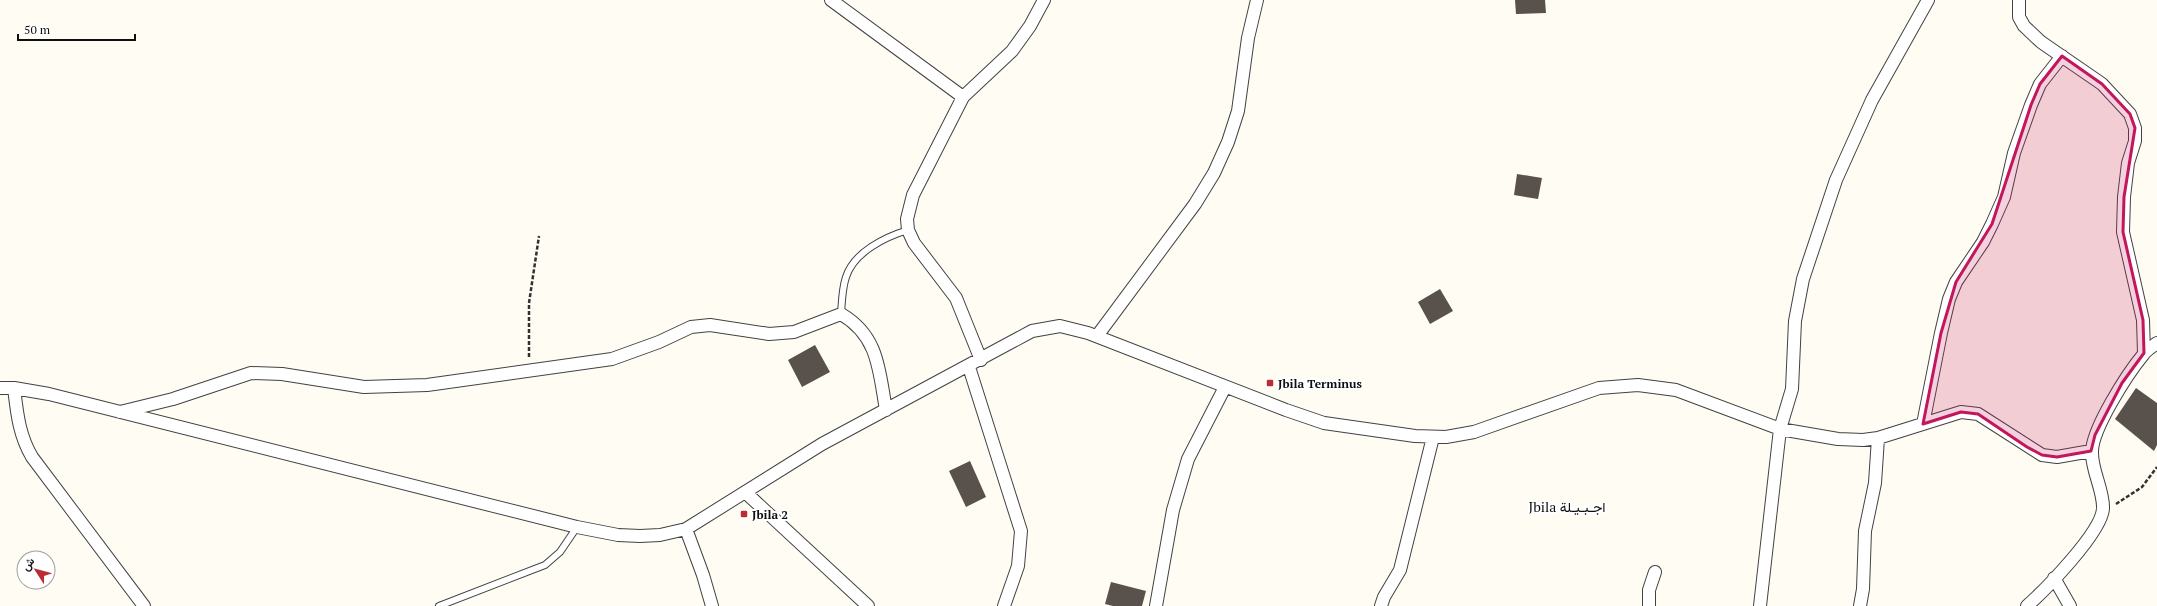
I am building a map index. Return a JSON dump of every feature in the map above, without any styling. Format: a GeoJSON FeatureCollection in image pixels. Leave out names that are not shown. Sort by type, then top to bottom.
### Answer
{"type":"FeatureCollection","features":[{"type":"Feature","properties":{"kind":"street"},"geometry":{"type":"LineString","coordinates":[[831,0],[963,97]]}},
{"type":"Feature","properties":{"kind":"street"},"geometry":{"type":"LineString","coordinates":[[982,360],[956,298],[914,243],[908,230],[907,219],[913,195],[963,97],[1012,51],[1030,26],[1044,0]]}},
{"type":"Feature","properties":{"kind":"street"},"geometry":{"type":"LineString","coordinates":[[1097,336],[1195,204],[1214,173],[1228,142],[1238,111],[1245,54],[1257,0]]}},
{"type":"Feature","properties":{"kind":"street"},"geometry":{"type":"LineString","coordinates":[[1760,606],[1780,429],[1792,389],[1795,321],[1803,279],[1836,180],[1872,100],[1928,0]]}},
{"type":"Feature","properties":{"kind":"street"},"geometry":{"type":"LineString","coordinates":[[2019,0],[2019,17],[2024,26],[2062,56],[2102,84],[2130,114],[2135,128],[2135,141],[2128,163],[2124,197],[2123,232],[2143,320],[2144,353]]}},
{"type":"Feature","properties":{"kind":"street"},"geometry":{"type":"LineString","coordinates":[[1923,424],[1951,293],[1956,282],[1983,242],[2004,197],[2016,146],[2040,84],[2062,56]]}},
{"type":"Feature","properties":{"kind":"street"},"geometry":{"type":"LineString","coordinates":[[118,413],[173,399],[251,373],[282,374],[364,387],[426,384],[612,359],[659,342],[691,327],[710,326],[769,334],[794,332],[841,314],[867,338],[876,353],[886,410]]}},
{"type":"Feature","properties":{"kind":"street"},"geometry":{"type":"LineString","coordinates":[[4,386],[49,394],[118,413],[577,528],[618,535],[640,536],[660,535],[686,529],[822,444],[969,367],[1032,331],[1060,326],[1097,336],[1324,423],[1415,436],[1446,437],[1474,432],[1599,388],[1638,385],[1676,390],[1780,429],[1838,439],[1863,440],[1878,438],[1961,412],[1978,414],[2042,455],[2057,457],[2091,451]]}},
{"type":"Feature","properties":{"kind":"street"},"geometry":{"type":"LineString","coordinates":[[2027,606],[2086,541],[2096,526],[2103,510],[2091,451],[2095,435],[2122,383],[2144,353],[2157,343]]}},
{"type":"Feature","properties":{"kind":"street"},"geometry":{"type":"LineString","coordinates":[[969,367],[1021,531],[1018,566],[1004,606]]}},
{"type":"Feature","properties":{"kind":"street"},"geometry":{"type":"LineString","coordinates":[[4,386],[24,442],[32,457],[144,606]]}},
{"type":"Feature","properties":{"kind":"street"},"geometry":{"type":"LineString","coordinates":[[1156,606],[1173,510],[1188,459],[1225,386]]}},
{"type":"Feature","properties":{"kind":"street"},"geometry":{"type":"LineString","coordinates":[[1381,606],[1384,597],[1400,570],[1433,436]]}},
{"type":"Feature","properties":{"kind":"street"},"geometry":{"type":"LineString","coordinates":[[1860,606],[1863,590],[1865,531],[1875,483],[1878,438]]}},
{"type":"Feature","properties":{"kind":"street"},"geometry":{"type":"LineString","coordinates":[[745,492],[868,606]]}},
{"type":"Feature","properties":{"kind":"street"},"geometry":{"type":"LineString","coordinates":[[686,529],[712,606]]}},
{"type":"Feature","properties":{"kind":"street"},"geometry":{"type":"LineString","coordinates":[[1649,606],[1649,590],[1655,572]]}},
{"type":"Feature","properties":{"kind":"street"},"geometry":{"type":"LineString","coordinates":[[2054,578],[2070,606]]}},
{"type":"Feature","properties":{"kind":"lane"},"geometry":{"type":"LineString","coordinates":[[841,314],[844,281],[855,263],[879,240],[908,230]]}},
{"type":"Feature","properties":{"kind":"lane"},"geometry":{"type":"LineString","coordinates":[[439,606],[545,565],[560,552],[577,528]]}},
{"type":"Feature","properties":{"kind":"path"},"geometry":{"type":"LineString","coordinates":[[529,371],[529,303],[539,236]]}},
{"type":"Feature","properties":{"kind":"path"},"geometry":{"type":"LineString","coordinates":[[2103,510],[2122,502],[2142,487],[2157,467]]}},
{"type":"Feature","properties":{"kind":"highlighted area"},"geometry":{"type":"Polygon","coordinates":[[[2062,56],[2102,84],[2130,114],[2135,128],[2124,197],[2123,232],[2143,320],[2144,353],[2122,383],[2095,435],[2091,451],[2057,457],[2042,455],[2027,447],[1978,414],[1961,412],[1923,424],[1941,333],[1956,282],[1992,224],[2031,105],[2040,84],[2062,56]]]}},
{"type":"Feature","properties":{"kind":"building"},"geometry":{"type":"Polygon","coordinates":[[[1515,0],[1545,0],[1546,13],[1516,14],[1515,0]]]}},
{"type":"Feature","properties":{"kind":"building"},"geometry":{"type":"Polygon","coordinates":[[[1517,174],[1542,178],[1538,199],[1514,195],[1517,174]]]}},
{"type":"Feature","properties":{"kind":"building"},"geometry":{"type":"Polygon","coordinates":[[[1440,289],[1453,311],[1430,324],[1418,302],[1440,289]]]}},
{"type":"Feature","properties":{"kind":"building"},"geometry":{"type":"Polygon","coordinates":[[[815,345],[830,372],[802,387],[788,360],[815,345]]]}},
{"type":"Feature","properties":{"kind":"building"},"geometry":{"type":"Polygon","coordinates":[[[2136,388],[2157,403],[2157,445],[2154,451],[2115,419],[2136,388]]]}},
{"type":"Feature","properties":{"kind":"building"},"geometry":{"type":"Polygon","coordinates":[[[970,461],[986,497],[966,507],[949,471],[970,461]]]}},
{"type":"Feature","properties":{"kind":"building"},"geometry":{"type":"Polygon","coordinates":[[[1111,582],[1146,591],[1142,606],[1113,606],[1105,604],[1111,582]]]}},
{"type":"Feature","properties":{"kind":"place","name":"Jbila Terminus"},"geometry":{"type":"Point","coordinates":[1270,383]}},
{"type":"Feature","properties":{"kind":"place","name":"Jbila 2"},"geometry":{"type":"Point","coordinates":[744,514]}},
{"type":"Feature","properties":{"kind":"district","name":"Jbila اجـبـيـلة"},"geometry":{"type":"Point","coordinates":[1567,506]}}]}
